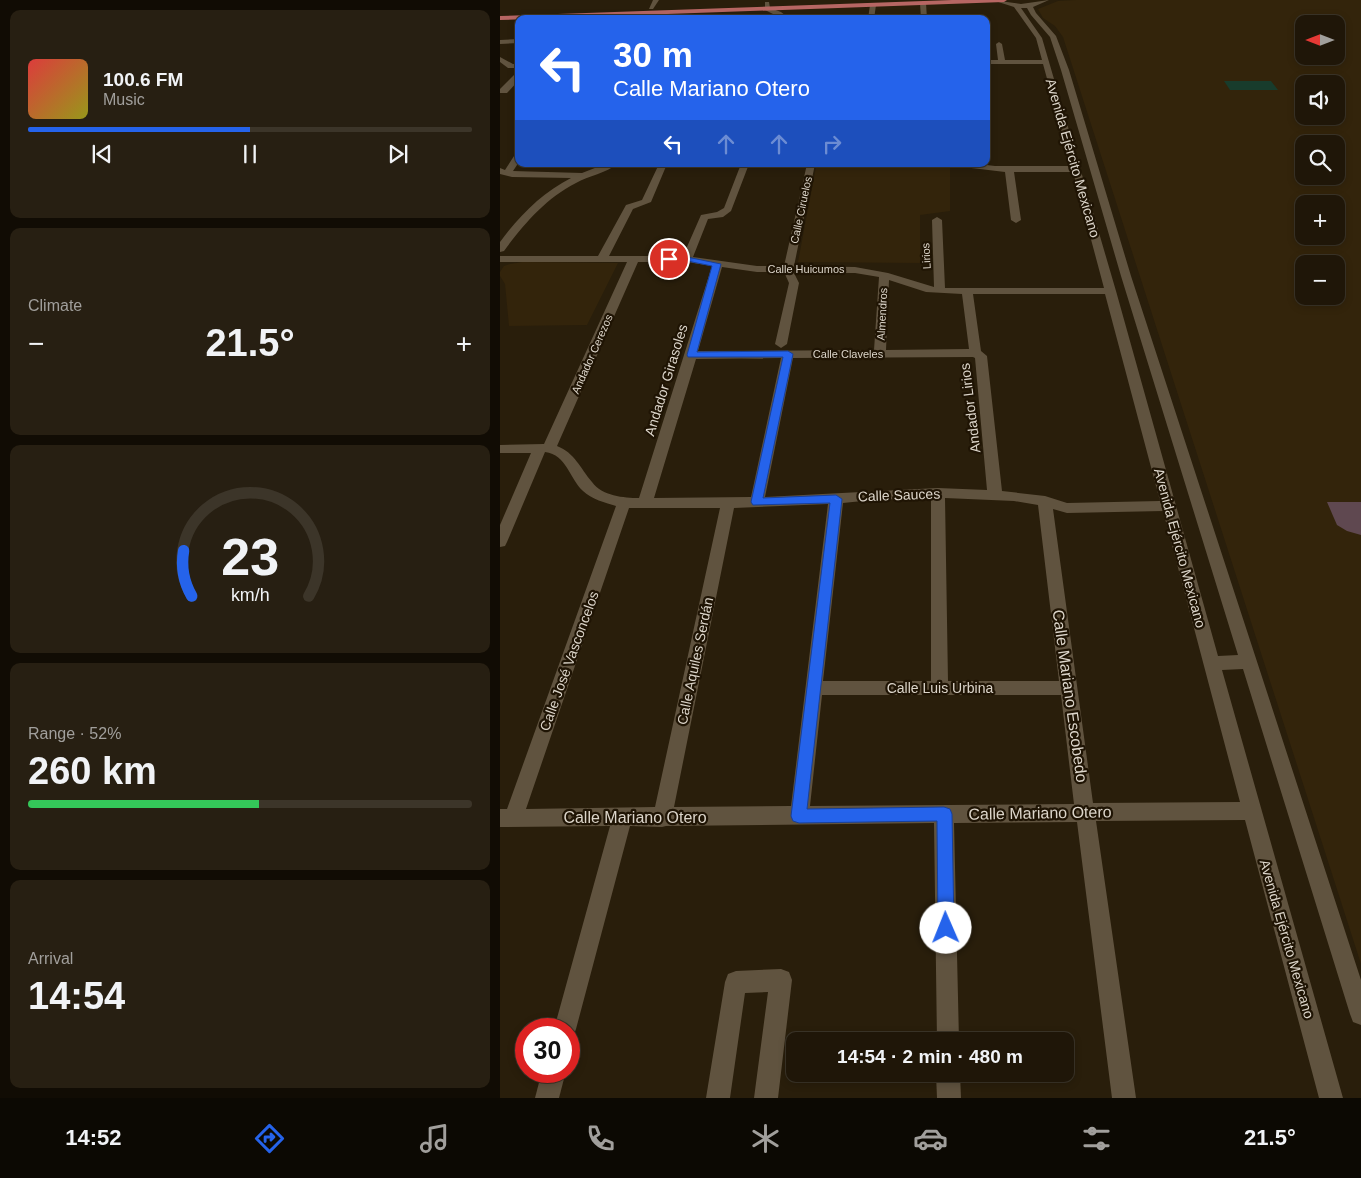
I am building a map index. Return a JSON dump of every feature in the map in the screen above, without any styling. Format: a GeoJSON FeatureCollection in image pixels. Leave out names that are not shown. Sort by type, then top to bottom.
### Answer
{"type":"FeatureCollection","features":[{"type":"Feature","properties":{"kind":"main road"},"geometry":{"type":"LineString","coordinates":[[596,15],[660,13],[861,0]]}},
{"type":"Feature","properties":{"kind":"main road"},"geometry":{"type":"LineString","coordinates":[[500,13],[651,8],[873,5],[894,2],[923,3],[995,0],[1017,3]]}},
{"type":"Feature","properties":{"kind":"main road"},"geometry":{"type":"LineString","coordinates":[[500,18],[515,18]]}},
{"type":"Feature","properties":{"kind":"street"},"geometry":{"type":"LineString","coordinates":[[651,8],[656,0]]}},
{"type":"Feature","properties":{"kind":"street"},"geometry":{"type":"LineString","coordinates":[[995,0],[1017,3],[1046,0]]}},
{"type":"Feature","properties":{"kind":"street"},"geometry":{"type":"LineString","coordinates":[[923,3],[924,15]]}},
{"type":"Feature","properties":{"kind":"street","name":"Avenida Ejército Mexicano"},"geometry":{"type":"LineString","coordinates":[[1017,3],[1022,17],[1043,37],[1056,44],[1157,374],[1361,1014]]}},
{"type":"Feature","properties":{"kind":"street"},"geometry":{"type":"LineString","coordinates":[[872,15],[873,5]]}},
{"type":"Feature","properties":{"kind":"street"},"geometry":{"type":"LineString","coordinates":[[767,6],[782,15]]}},
{"type":"Feature","properties":{"kind":"street","name":"Avenida Ejército Mexicano"},"geometry":{"type":"LineString","coordinates":[[1043,37],[1046,62],[1111,291],[1168,506],[1331,1098]]}},
{"type":"Feature","properties":{"kind":"street"},"geometry":{"type":"LineString","coordinates":[[500,42],[515,41]]}},
{"type":"Feature","properties":{"kind":"street"},"geometry":{"type":"LineString","coordinates":[[999,44],[1002,62]]}},
{"type":"Feature","properties":{"kind":"street"},"geometry":{"type":"LineString","coordinates":[[500,59],[510,66],[515,66]]}},
{"type":"Feature","properties":{"kind":"street"},"geometry":{"type":"LineString","coordinates":[[990,62],[1046,62]]}},
{"type":"Feature","properties":{"kind":"street"},"geometry":{"type":"LineString","coordinates":[[500,68],[508,63]]}},
{"type":"Feature","properties":{"kind":"street"},"geometry":{"type":"LineString","coordinates":[[500,91],[504,91],[515,79]]}},
{"type":"Feature","properties":{"kind":"street"},"geometry":{"type":"LineString","coordinates":[[1059,109],[1076,109]]}},
{"type":"Feature","properties":{"kind":"street"},"geometry":{"type":"LineString","coordinates":[[503,172],[515,159]]}},
{"type":"Feature","properties":{"kind":"street"},"geometry":{"type":"LineString","coordinates":[[500,249],[511,233],[562,186],[583,175],[605,167]]}},
{"type":"Feature","properties":{"kind":"street"},"geometry":{"type":"LineString","coordinates":[[602,259],[629,208],[646,202],[662,167]]}},
{"type":"Feature","properties":{"kind":"street"},"geometry":{"type":"LineString","coordinates":[[687,259],[704,217],[720,215],[728,209],[744,167]]}},
{"type":"Feature","properties":{"kind":"street","name":"Calle Ciruelos"},"geometry":{"type":"LineString","coordinates":[[757,502],[785,349],[794,283],[788,270],[810,167]]}},
{"type":"Feature","properties":{"kind":"street"},"geometry":{"type":"LineString","coordinates":[[990,167],[1009,169],[1076,169]]}},
{"type":"Feature","properties":{"kind":"street"},"geometry":{"type":"LineString","coordinates":[[1009,169],[1016,220]]}},
{"type":"Feature","properties":{"kind":"street"},"geometry":{"type":"LineString","coordinates":[[503,172],[583,175]]}},
{"type":"Feature","properties":{"kind":"street","name":"Lirios"},"geometry":{"type":"LineString","coordinates":[[937,220],[940,291]]}},
{"type":"Feature","properties":{"kind":"street"},"geometry":{"type":"LineString","coordinates":[[1091,220],[1109,220]]}},
{"type":"Feature","properties":{"kind":"street","name":"Calle Huicumos"},"geometry":{"type":"LineString","coordinates":[[500,258],[687,259],[717,264],[788,270],[855,270],[884,275],[926,289],[940,291],[1111,291]]}},
{"type":"Feature","properties":{"kind":"street","name":"Andador Cerezos"},"geometry":{"type":"LineString","coordinates":[[500,542],[634,259]]}},
{"type":"Feature","properties":{"kind":"street","name":"Andador Girasoles"},"geometry":{"type":"LineString","coordinates":[[644,503],[691,355],[717,264]]}},
{"type":"Feature","properties":{"kind":"street","name":"Almendros"},"geometry":{"type":"LineString","coordinates":[[880,354],[884,275]]}},
{"type":"Feature","properties":{"kind":"street","name":"Andador Lirios"},"geometry":{"type":"LineString","coordinates":[[967,291],[975,353],[981,356],[995,495]]}},
{"type":"Feature","properties":{"kind":"street","name":"Calle Claveles"},"geometry":{"type":"LineString","coordinates":[[691,355],[785,349],[880,354],[975,353]]}},
{"type":"Feature","properties":{"kind":"street"},"geometry":{"type":"LineString","coordinates":[[1133,374],[1157,374]]}},
{"type":"Feature","properties":{"kind":"street"},"geometry":{"type":"LineString","coordinates":[[500,449],[545,448]]}},
{"type":"Feature","properties":{"kind":"street","name":"Calle Sauces"},"geometry":{"type":"LineString","coordinates":[[545,448],[559,452],[571,461],[588,488],[607,498],[624,503],[728,503],[938,493],[995,495],[1045,502],[1067,508],[1168,506]]}},
{"type":"Feature","properties":{"kind":"street"},"geometry":{"type":"LineString","coordinates":[[938,493],[940,688]]}},
{"type":"Feature","properties":{"kind":"street"},"geometry":{"type":"LineString","coordinates":[[799,816],[836,499]]}},
{"type":"Feature","properties":{"kind":"street","name":"Calle Mariano Escobedo"},"geometry":{"type":"LineString","coordinates":[[1045,502],[1067,688],[1086,812],[1124,1098]]}},
{"type":"Feature","properties":{"kind":"street","name":"Calle José Vasconcelos"},"geometry":{"type":"LineString","coordinates":[[506,818],[624,503]]}},
{"type":"Feature","properties":{"kind":"street","name":"Calle Aquiles Serdán"},"geometry":{"type":"LineString","coordinates":[[662,818],[728,503]]}},
{"type":"Feature","properties":{"kind":"street"},"geometry":{"type":"LineString","coordinates":[[1211,663],[1248,662]]}},
{"type":"Feature","properties":{"kind":"street","name":"Calle Luis Urbina"},"geometry":{"type":"LineString","coordinates":[[814,688],[1067,688]]}},
{"type":"Feature","properties":{"kind":"street","name":"Calle Mariano Otero"},"geometry":{"type":"LineString","coordinates":[[506,818],[662,818],[1251,810]]}},
{"type":"Feature","properties":{"kind":"street"},"geometry":{"type":"LineString","coordinates":[[944,814],[948,1032]]}},
{"type":"Feature","properties":{"kind":"street"},"geometry":{"type":"LineString","coordinates":[[568,1018],[622,818]]}},
{"type":"Feature","properties":{"kind":"street"},"geometry":{"type":"LineString","coordinates":[[718,1098],[736,982],[781,980],[766,1098]]}},
{"type":"Feature","properties":{"kind":"street"},"geometry":{"type":"LineString","coordinates":[[948,1082],[949,1098]]}},
{"type":"Feature","properties":{"kind":"street"},"geometry":{"type":"LineString","coordinates":[[547,1098],[551,1083]]}},
{"type":"Feature","properties":{"kind":"shaded area"},"geometry":{"type":"Polygon","coordinates":[[[1076,0],[1361,0],[1361,964],[1063,37],[1055,26],[1043,18],[1038,9],[1058,1],[1076,0]]]}},
{"type":"Feature","properties":{"kind":"shaded area"},"geometry":{"type":"Polygon","coordinates":[[[816,167],[950,167],[950,211],[920,215],[920,263],[798,262],[816,167]]]}},
{"type":"Feature","properties":{"kind":"shaded area"},"geometry":{"type":"Polygon","coordinates":[[[523,262],[618,263],[587,325],[509,326],[505,284],[500,276],[500,272],[504,266],[523,262]]]}},
{"type":"Feature","properties":{"kind":"green space"},"geometry":{"type":"Polygon","coordinates":[[[1224,81],[1271,81],[1278,90],[1230,90],[1224,81]]]}},
{"type":"Feature","properties":{"kind":"building"},"geometry":{"type":"Polygon","coordinates":[[[1327,502],[1361,502],[1361,535],[1347,531],[1337,525],[1327,502]]]}},
{"type":"Feature","properties":{"kind":"route"},"geometry":{"type":"LineString","coordinates":[[669,259],[687,259],[717,264],[691,355],[788,354],[757,502],[836,499],[799,816],[944,814],[946,928]]}}]}
